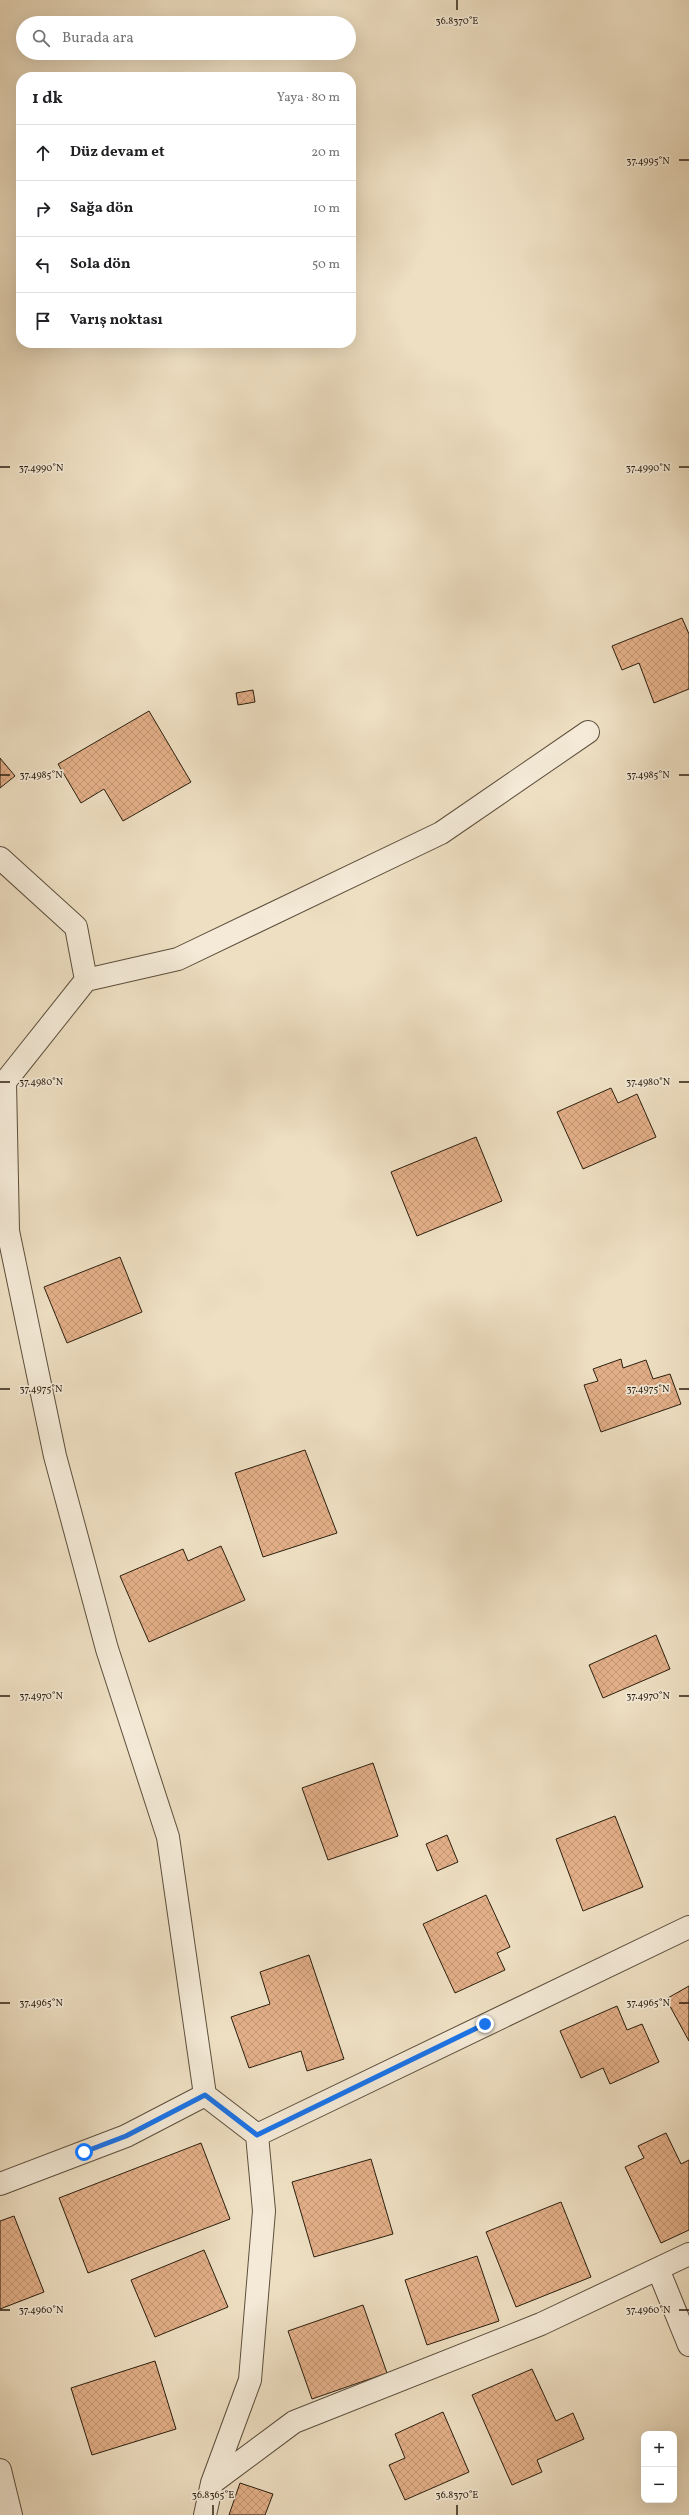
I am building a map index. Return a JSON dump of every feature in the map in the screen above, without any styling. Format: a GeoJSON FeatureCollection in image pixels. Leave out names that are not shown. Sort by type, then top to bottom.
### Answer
{"type":"FeatureCollection","features":[{"type":"Feature","properties":{"kind":"street"},"geometry":{"type":"LineString","coordinates":[[205,2515],[212,2483],[250,2380],[264,2211],[257,2135],[205,2095],[168,1837],[107,1649],[55,1456],[8,1231],[5,1082],[86,980],[178,959],[441,834],[588,732]]}},
{"type":"Feature","properties":{"kind":"street"},"geometry":{"type":"LineString","coordinates":[[0,858],[76,927],[86,980]]}},
{"type":"Feature","properties":{"kind":"street"},"geometry":{"type":"LineString","coordinates":[[257,2135],[689,1927]]}},
{"type":"Feature","properties":{"kind":"street"},"geometry":{"type":"LineString","coordinates":[[0,2184],[126,2136],[205,2095]]}},
{"type":"Feature","properties":{"kind":"street"},"geometry":{"type":"LineString","coordinates":[[212,2483],[294,2422],[541,2324],[689,2254]]}},
{"type":"Feature","properties":{"kind":"street"},"geometry":{"type":"LineString","coordinates":[[658,2269],[689,2345]]}},
{"type":"Feature","properties":{"kind":"street"},"geometry":{"type":"LineString","coordinates":[[0,2470],[11,2515]]}},
{"type":"Feature","properties":{"kind":"building"},"geometry":{"type":"Polygon","coordinates":[[[682,618],[689,634],[689,689],[654,703],[639,663],[622,670],[612,646],[682,618]]]}},
{"type":"Feature","properties":{"kind":"building"},"geometry":{"type":"Polygon","coordinates":[[[253,690],[255,702],[238,705],[236,693],[253,690]]]}},
{"type":"Feature","properties":{"kind":"building"},"geometry":{"type":"Polygon","coordinates":[[[149,711],[191,782],[123,821],[104,789],[81,803],[58,764],[149,711]]]}},
{"type":"Feature","properties":{"kind":"building"},"geometry":{"type":"Polygon","coordinates":[[[0,758],[15,776],[0,788],[0,758]]]}},
{"type":"Feature","properties":{"kind":"building"},"geometry":{"type":"Polygon","coordinates":[[[611,1088],[618,1103],[637,1094],[656,1137],[583,1169],[557,1112],[611,1088]]]}},
{"type":"Feature","properties":{"kind":"building"},"geometry":{"type":"Polygon","coordinates":[[[476,1137],[502,1201],[417,1236],[391,1172],[476,1137]]]}},
{"type":"Feature","properties":{"kind":"building"},"geometry":{"type":"Polygon","coordinates":[[[120,1257],[142,1312],[67,1343],[44,1287],[120,1257]]]}},
{"type":"Feature","properties":{"kind":"building"},"geometry":{"type":"Polygon","coordinates":[[[621,1359],[623,1368],[646,1360],[653,1379],[670,1374],[681,1404],[601,1432],[584,1385],[598,1381],[593,1369],[621,1359]]]}},
{"type":"Feature","properties":{"kind":"building"},"geometry":{"type":"Polygon","coordinates":[[[305,1450],[337,1533],[263,1557],[235,1473],[305,1450]]]}},
{"type":"Feature","properties":{"kind":"building"},"geometry":{"type":"Polygon","coordinates":[[[221,1546],[245,1600],[149,1642],[120,1576],[183,1549],[188,1561],[221,1546]]]}},
{"type":"Feature","properties":{"kind":"building"},"geometry":{"type":"Polygon","coordinates":[[[656,1635],[670,1669],[603,1698],[589,1665],[656,1635]]]}},
{"type":"Feature","properties":{"kind":"building"},"geometry":{"type":"Polygon","coordinates":[[[373,1763],[398,1836],[328,1860],[302,1788],[373,1763]]]}},
{"type":"Feature","properties":{"kind":"building"},"geometry":{"type":"Polygon","coordinates":[[[615,1816],[643,1887],[583,1911],[556,1839],[615,1816]]]}},
{"type":"Feature","properties":{"kind":"building"},"geometry":{"type":"Polygon","coordinates":[[[447,1835],[458,1862],[437,1871],[426,1844],[447,1835]]]}},
{"type":"Feature","properties":{"kind":"building"},"geometry":{"type":"Polygon","coordinates":[[[486,1895],[510,1947],[497,1953],[505,1970],[455,1993],[423,1924],[486,1895]]]}},
{"type":"Feature","properties":{"kind":"building"},"geometry":{"type":"Polygon","coordinates":[[[309,1955],[344,2059],[307,2071],[301,2051],[249,2068],[231,2017],[270,2004],[260,1972],[309,1955]]]}},
{"type":"Feature","properties":{"kind":"building"},"geometry":{"type":"Polygon","coordinates":[[[689,1986],[689,2041],[666,1999],[689,1986]]]}},
{"type":"Feature","properties":{"kind":"building"},"geometry":{"type":"Polygon","coordinates":[[[617,2006],[627,2030],[642,2024],[659,2062],[610,2084],[603,2068],[581,2078],[560,2031],[617,2006]]]}},
{"type":"Feature","properties":{"kind":"building"},"geometry":{"type":"Polygon","coordinates":[[[666,2133],[681,2164],[689,2160],[689,2230],[661,2243],[625,2167],[644,2158],[638,2146],[666,2133]]]}},
{"type":"Feature","properties":{"kind":"building"},"geometry":{"type":"Polygon","coordinates":[[[201,2143],[230,2219],[88,2273],[59,2198],[201,2143]]]}},
{"type":"Feature","properties":{"kind":"building"},"geometry":{"type":"Polygon","coordinates":[[[371,2159],[393,2234],[314,2257],[292,2182],[371,2159]]]}},
{"type":"Feature","properties":{"kind":"building"},"geometry":{"type":"Polygon","coordinates":[[[561,2202],[591,2277],[516,2307],[486,2232],[561,2202]]]}},
{"type":"Feature","properties":{"kind":"building"},"geometry":{"type":"Polygon","coordinates":[[[14,2216],[44,2292],[0,2309],[0,2221],[14,2216]]]}},
{"type":"Feature","properties":{"kind":"building"},"geometry":{"type":"Polygon","coordinates":[[[204,2250],[228,2307],[155,2337],[131,2280],[204,2250]]]}},
{"type":"Feature","properties":{"kind":"building"},"geometry":{"type":"Polygon","coordinates":[[[477,2256],[499,2321],[427,2345],[405,2280],[477,2256]]]}},
{"type":"Feature","properties":{"kind":"building"},"geometry":{"type":"Polygon","coordinates":[[[363,2305],[387,2373],[312,2399],[288,2331],[363,2305]]]}},
{"type":"Feature","properties":{"kind":"building"},"geometry":{"type":"Polygon","coordinates":[[[155,2361],[176,2429],[92,2455],[71,2388],[155,2361]]]}},
{"type":"Feature","properties":{"kind":"building"},"geometry":{"type":"Polygon","coordinates":[[[532,2369],[556,2421],[573,2413],[584,2439],[537,2460],[542,2472],[512,2485],[472,2395],[532,2369]]]}},
{"type":"Feature","properties":{"kind":"building"},"geometry":{"type":"Polygon","coordinates":[[[443,2412],[469,2472],[405,2500],[389,2465],[405,2458],[395,2434],[443,2412]]]}},
{"type":"Feature","properties":{"kind":"building"},"geometry":{"type":"Polygon","coordinates":[[[240,2483],[273,2494],[265,2515],[229,2515],[240,2483]]]}},
{"type":"Feature","properties":{"kind":"route"},"geometry":{"type":"LineString","coordinates":[[84,2152],[126,2136],[205,2095],[257,2135],[485,2024]]}}]}
